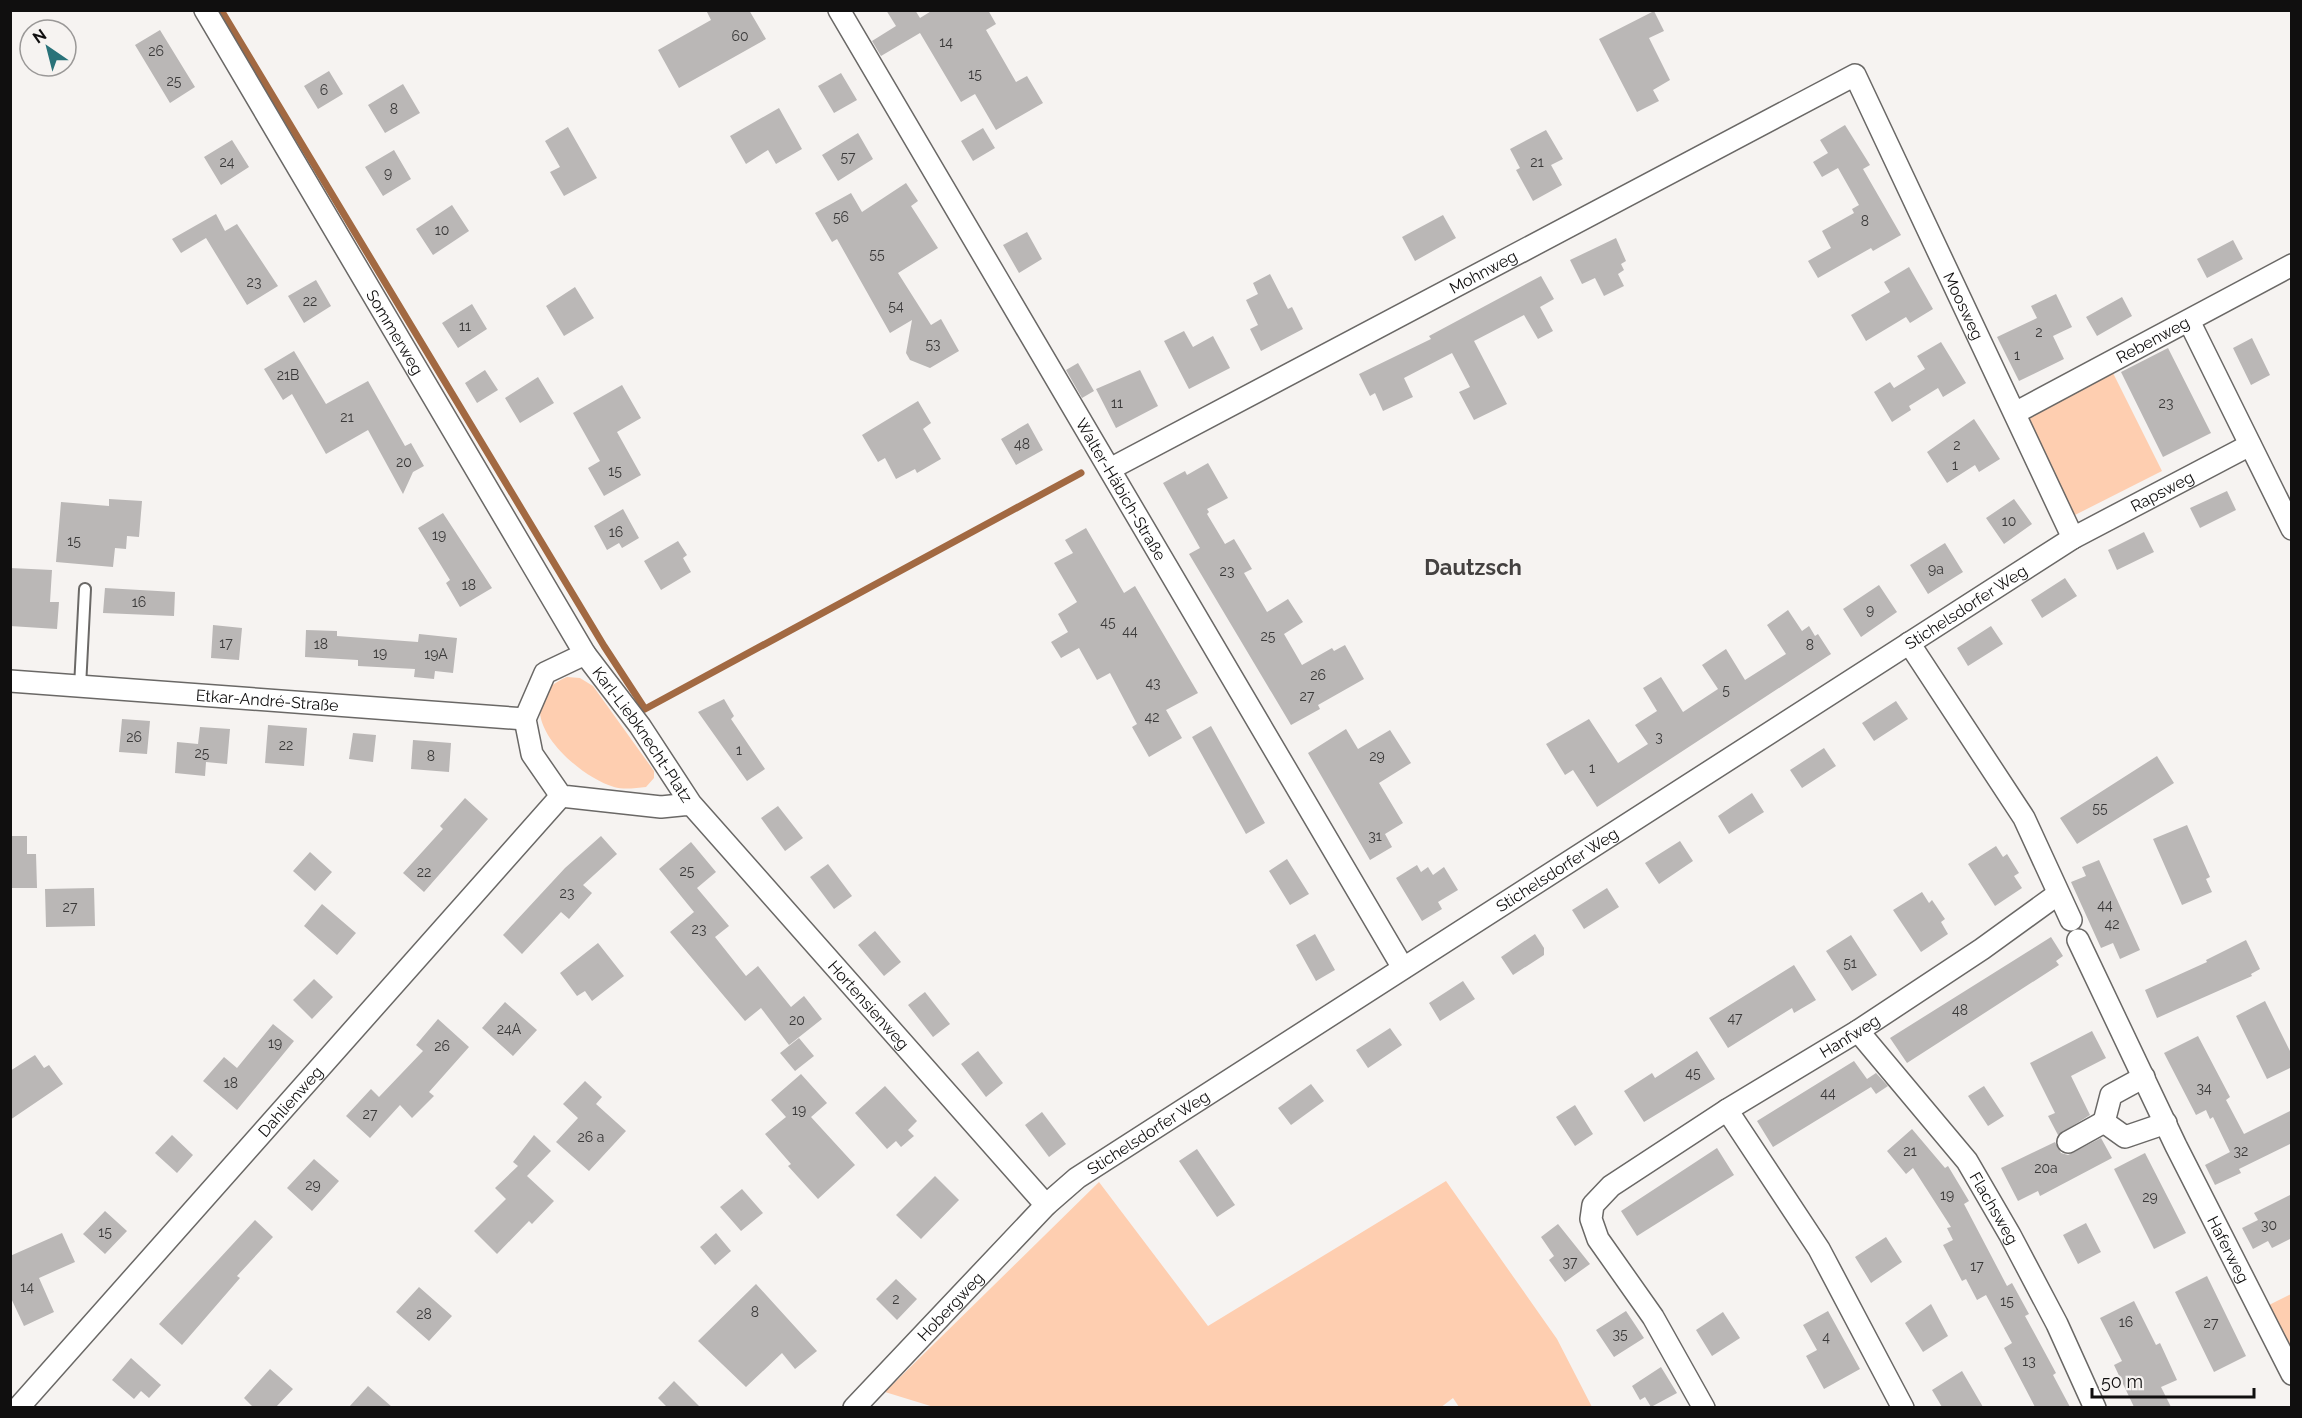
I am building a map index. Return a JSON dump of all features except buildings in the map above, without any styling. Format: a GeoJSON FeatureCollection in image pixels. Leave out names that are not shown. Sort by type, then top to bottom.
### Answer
{"type":"FeatureCollection","features":[{"type":"Feature","properties":{"kind":"street","name":"Sommerweg"},"geometry":{"type":"LineString","coordinates":[[205,10],[585,654]]}},
{"type":"Feature","properties":{"kind":"street","name":"Walter-Häbich-Straße"},"geometry":{"type":"LineString","coordinates":[[839,10],[1403,968]]}},
{"type":"Feature","properties":{"kind":"street","name":"Mohnweg"},"geometry":{"type":"LineString","coordinates":[[1110,469],[1855,75]]}},
{"type":"Feature","properties":{"kind":"street","name":"Moosweg"},"geometry":{"type":"LineString","coordinates":[[1855,75],[2073,538]]}},
{"type":"Feature","properties":{"kind":"street","name":"Rebenweg"},"geometry":{"type":"LineString","coordinates":[[2015,414],[2292,265]]}},
{"type":"Feature","properties":{"kind":"street"},"geometry":{"type":"LineString","coordinates":[[2189,321],[2292,529]]}},
{"type":"Feature","properties":{"kind":"street","name":"Rapsweg"},"geometry":{"type":"LineString","coordinates":[[2073,538],[2250,445]]}},
{"type":"Feature","properties":{"kind":"street","name":"Stichelsdorfer Weg"},"geometry":{"type":"LineString","coordinates":[[1046,1205],[1077,1178],[2073,538]]}},
{"type":"Feature","properties":{"kind":"street"},"geometry":{"type":"LineString","coordinates":[[1909,643],[2024,818],[2071,920]]}},
{"type":"Feature","properties":{"kind":"street","name":"Karl-Liebknecht-Platz"},"geometry":{"type":"LineString","coordinates":[[525,719],[545,673],[585,654],[640,726],[691,804],[661,807],[561,796]]}},
{"type":"Feature","properties":{"kind":"street","name":"Etkar-André-Straße"},"geometry":{"type":"LineString","coordinates":[[10,681],[525,719]]}},
{"type":"Feature","properties":{"kind":"street"},"geometry":{"type":"LineString","coordinates":[[525,719],[532,754],[561,796]]}},
{"type":"Feature","properties":{"kind":"street","name":"Dahlienweg"},"geometry":{"type":"LineString","coordinates":[[18,1407],[561,796]]}},
{"type":"Feature","properties":{"kind":"street","name":"Hortensienweg"},"geometry":{"type":"LineString","coordinates":[[691,804],[1046,1205]]}},
{"type":"Feature","properties":{"kind":"street","name":"Hanfweg"},"geometry":{"type":"LineString","coordinates":[[1704,1407],[1653,1317],[1598,1239],[1593,1228],[1591,1211],[1599,1196],[1727,1110],[1858,1031],[1982,949],[2058,894]]}},
{"type":"Feature","properties":{"kind":"street","name":"Haferweg"},"geometry":{"type":"LineString","coordinates":[[2078,940],[2166,1123],[2292,1374]]}},
{"type":"Feature","properties":{"kind":"street","name":"Flachsweg"},"geometry":{"type":"LineString","coordinates":[[1858,1031],[1967,1161],[2052,1315],[2095,1407]]}},
{"type":"Feature","properties":{"kind":"street"},"geometry":{"type":"LineString","coordinates":[[2068,1142],[2104,1122],[2111,1095],[2144,1077]]}},
{"type":"Feature","properties":{"kind":"street"},"geometry":{"type":"LineString","coordinates":[[1727,1110],[1819,1249],[1903,1407]]}},
{"type":"Feature","properties":{"kind":"street"},"geometry":{"type":"LineString","coordinates":[[2104,1122],[2125,1137],[2166,1123]]}},
{"type":"Feature","properties":{"kind":"street","name":"Hobergweg"},"geometry":{"type":"LineString","coordinates":[[854,1407],[1046,1205]]}},
{"type":"Feature","properties":{"kind":"lane"},"geometry":{"type":"LineString","coordinates":[[80,687],[85,589]]}},
{"type":"Feature","properties":{"kind":"shaded area"},"geometry":{"type":"Polygon","coordinates":[[[2113,373],[2162,471],[2075,515],[2026,417],[2113,373]]]}},
{"type":"Feature","properties":{"kind":"shaded area"},"geometry":{"type":"Polygon","coordinates":[[[567,677],[580,678],[593,686],[654,771],[654,778],[646,787],[618,788],[597,780],[563,754],[550,738],[542,721],[540,704],[548,689],[567,677]]]}},
{"type":"Feature","properties":{"kind":"shaded area"},"geometry":{"type":"Polygon","coordinates":[[[1446,1181],[1557,1339],[1592,1407],[1459,1407],[1453,1398],[1440,1408],[937,1408],[885,1392],[1099,1182],[1208,1326],[1446,1181]]]}},
{"type":"Feature","properties":{"kind":"shaded area"},"geometry":{"type":"Polygon","coordinates":[[[2291,1294],[2291,1350],[2269,1305],[2291,1294]]]}},
{"type":"Feature","properties":{"kind":"waterway"},"geometry":{"type":"LineString","coordinates":[[221,10],[604,646],[645,709],[1081,473]]}},
{"type":"Feature","properties":{"kind":"district","name":"Dautzsch"},"geometry":{"type":"Point","coordinates":[1473,567]}}]}
